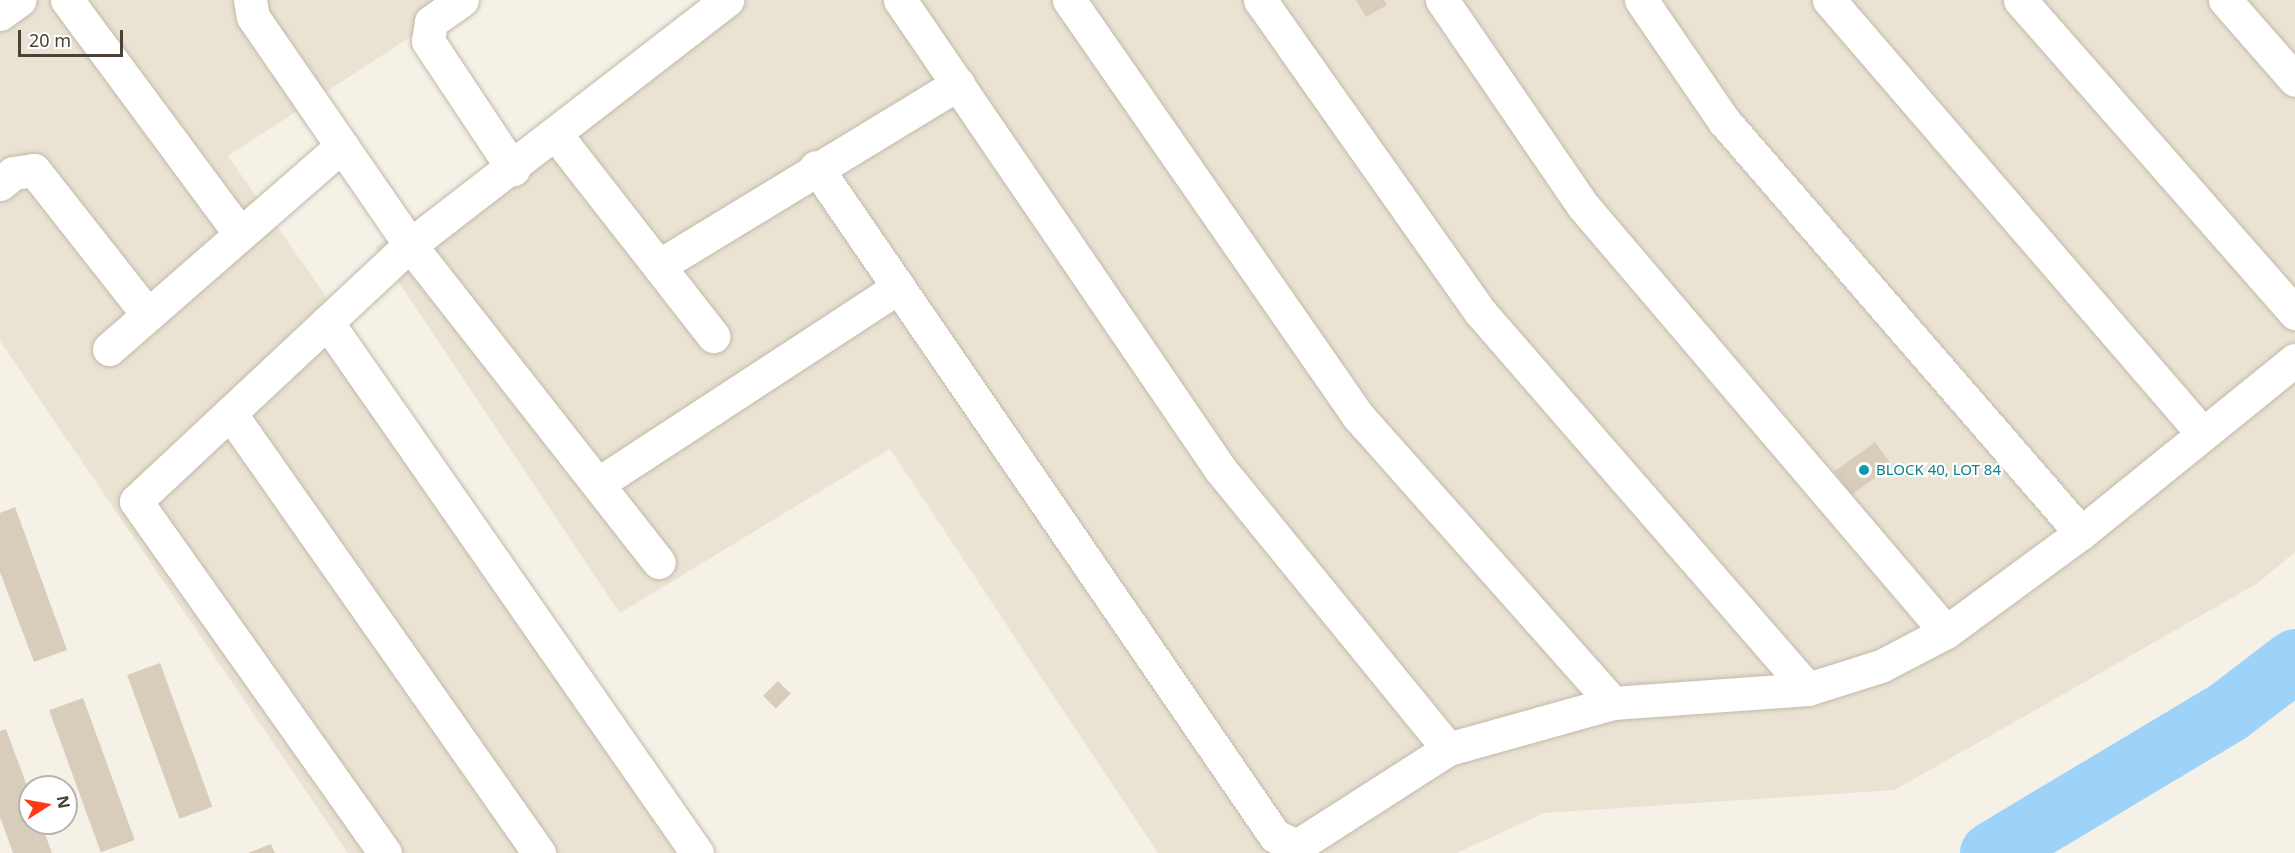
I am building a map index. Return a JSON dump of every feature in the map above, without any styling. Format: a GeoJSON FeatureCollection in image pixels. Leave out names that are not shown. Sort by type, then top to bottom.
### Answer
{"type":"FeatureCollection","features":[{"type":"Feature","properties":{"kind":"street"},"geometry":{"type":"LineString","coordinates":[[0,14],[19,0]]}},
{"type":"Feature","properties":{"kind":"street"},"geometry":{"type":"LineString","coordinates":[[67,0],[240,234]]}},
{"type":"Feature","properties":{"kind":"street"},"geometry":{"type":"LineString","coordinates":[[250,0],[253,17],[410,245],[659,562]]}},
{"type":"Feature","properties":{"kind":"street"},"geometry":{"type":"LineString","coordinates":[[462,0],[431,22],[428,41],[513,169]]}},
{"type":"Feature","properties":{"kind":"street"},"geometry":{"type":"LineString","coordinates":[[385,853],[136,501],[410,245],[557,136],[727,0]]}},
{"type":"Feature","properties":{"kind":"street"},"geometry":{"type":"LineString","coordinates":[[900,0],[1220,469],[1448,749]]}},
{"type":"Feature","properties":{"kind":"street"},"geometry":{"type":"LineString","coordinates":[[1069,0],[1358,416],[1613,703]]}},
{"type":"Feature","properties":{"kind":"street"},"geometry":{"type":"LineString","coordinates":[[1260,0],[1481,313],[1808,688]]}},
{"type":"Feature","properties":{"kind":"street"},"geometry":{"type":"LineString","coordinates":[[1442,0],[1584,207],[1946,632]]}},
{"type":"Feature","properties":{"kind":"street"},"geometry":{"type":"LineString","coordinates":[[1641,0],[1724,121],[2081,533]]}},
{"type":"Feature","properties":{"kind":"street"},"geometry":{"type":"LineString","coordinates":[[1829,0],[2203,434]]}},
{"type":"Feature","properties":{"kind":"street"},"geometry":{"type":"LineString","coordinates":[[2020,0],[2295,313]]}},
{"type":"Feature","properties":{"kind":"street"},"geometry":{"type":"LineString","coordinates":[[2225,0],[2295,80]]}},
{"type":"Feature","properties":{"kind":"street"},"geometry":{"type":"LineString","coordinates":[[660,265],[816,167],[958,84]]}},
{"type":"Feature","properties":{"kind":"street"},"geometry":{"type":"LineString","coordinates":[[557,136],[660,265],[713,336]]}},
{"type":"Feature","properties":{"kind":"street"},"geometry":{"type":"LineString","coordinates":[[109,350],[342,146]]}},
{"type":"Feature","properties":{"kind":"street"},"geometry":{"type":"LineString","coordinates":[[816,167],[1281,842],[1297,846],[1448,749],[1613,703],[1808,688],[1881,666],[1946,632],[2081,533],[2295,360]]}},
{"type":"Feature","properties":{"kind":"street"},"geometry":{"type":"LineString","coordinates":[[0,183],[14,173],[34,170],[148,315]]}},
{"type":"Feature","properties":{"kind":"street"},"geometry":{"type":"LineString","coordinates":[[598,483],[899,287]]}},
{"type":"Feature","properties":{"kind":"street"},"geometry":{"type":"LineString","coordinates":[[327,322],[697,853]]}},
{"type":"Feature","properties":{"kind":"street"},"geometry":{"type":"LineString","coordinates":[[230,412],[539,853]]}},
{"type":"Feature","properties":{"kind":"shaded area"},"geometry":{"type":"Polygon","coordinates":[[[0,0],[467,0],[228,156],[714,853],[348,853],[0,341],[0,0]]]}},
{"type":"Feature","properties":{"kind":"shaded area"},"geometry":{"type":"Polygon","coordinates":[[[729,0],[2295,0],[2295,552],[2258,583],[1895,790],[1544,813],[1457,853],[1158,853],[890,449],[620,613],[375,247],[729,0]]]}},
{"type":"Feature","properties":{"kind":"building"},"geometry":{"type":"Polygon","coordinates":[[[1356,0],[1384,0],[1387,5],[1366,17],[1356,0]]]}},
{"type":"Feature","properties":{"kind":"building","name":"BLOCK 40, LOT 84"},"geometry":{"type":"Polygon","coordinates":[[[1875,442],[1892,465],[1852,495],[1835,471],[1875,442]]]}},
{"type":"Feature","properties":{"kind":"building"},"geometry":{"type":"Polygon","coordinates":[[[15,507],[67,650],[34,662],[0,572],[0,513],[15,507]]]}},
{"type":"Feature","properties":{"kind":"building"},"geometry":{"type":"Polygon","coordinates":[[[160,663],[212,807],[179,819],[127,675],[160,663]]]}},
{"type":"Feature","properties":{"kind":"building"},"geometry":{"type":"Polygon","coordinates":[[[778,681],[791,694],[776,709],[763,696],[778,681]]]}},
{"type":"Feature","properties":{"kind":"building"},"geometry":{"type":"Polygon","coordinates":[[[83,698],[135,840],[101,852],[78,790],[78,775],[73,775],[49,710],[83,698]]]}},
{"type":"Feature","properties":{"kind":"building"},"geometry":{"type":"Polygon","coordinates":[[[6,729],[23,775],[18,775],[18,835],[45,835],[52,853],[13,853],[0,817],[0,731],[6,729]]]}},
{"type":"Feature","properties":{"kind":"building"},"geometry":{"type":"Polygon","coordinates":[[[271,844],[275,853],[248,853],[271,844]]]}},
{"type":"Feature","properties":{"kind":"waterway"},"geometry":{"type":"LineString","coordinates":[[1991,853],[2228,711],[2295,660]]}},
{"type":"Feature","properties":{"kind":"place","name":"BLOCK 40, LOT 84"},"geometry":{"type":"Point","coordinates":[1864,470]}}]}
